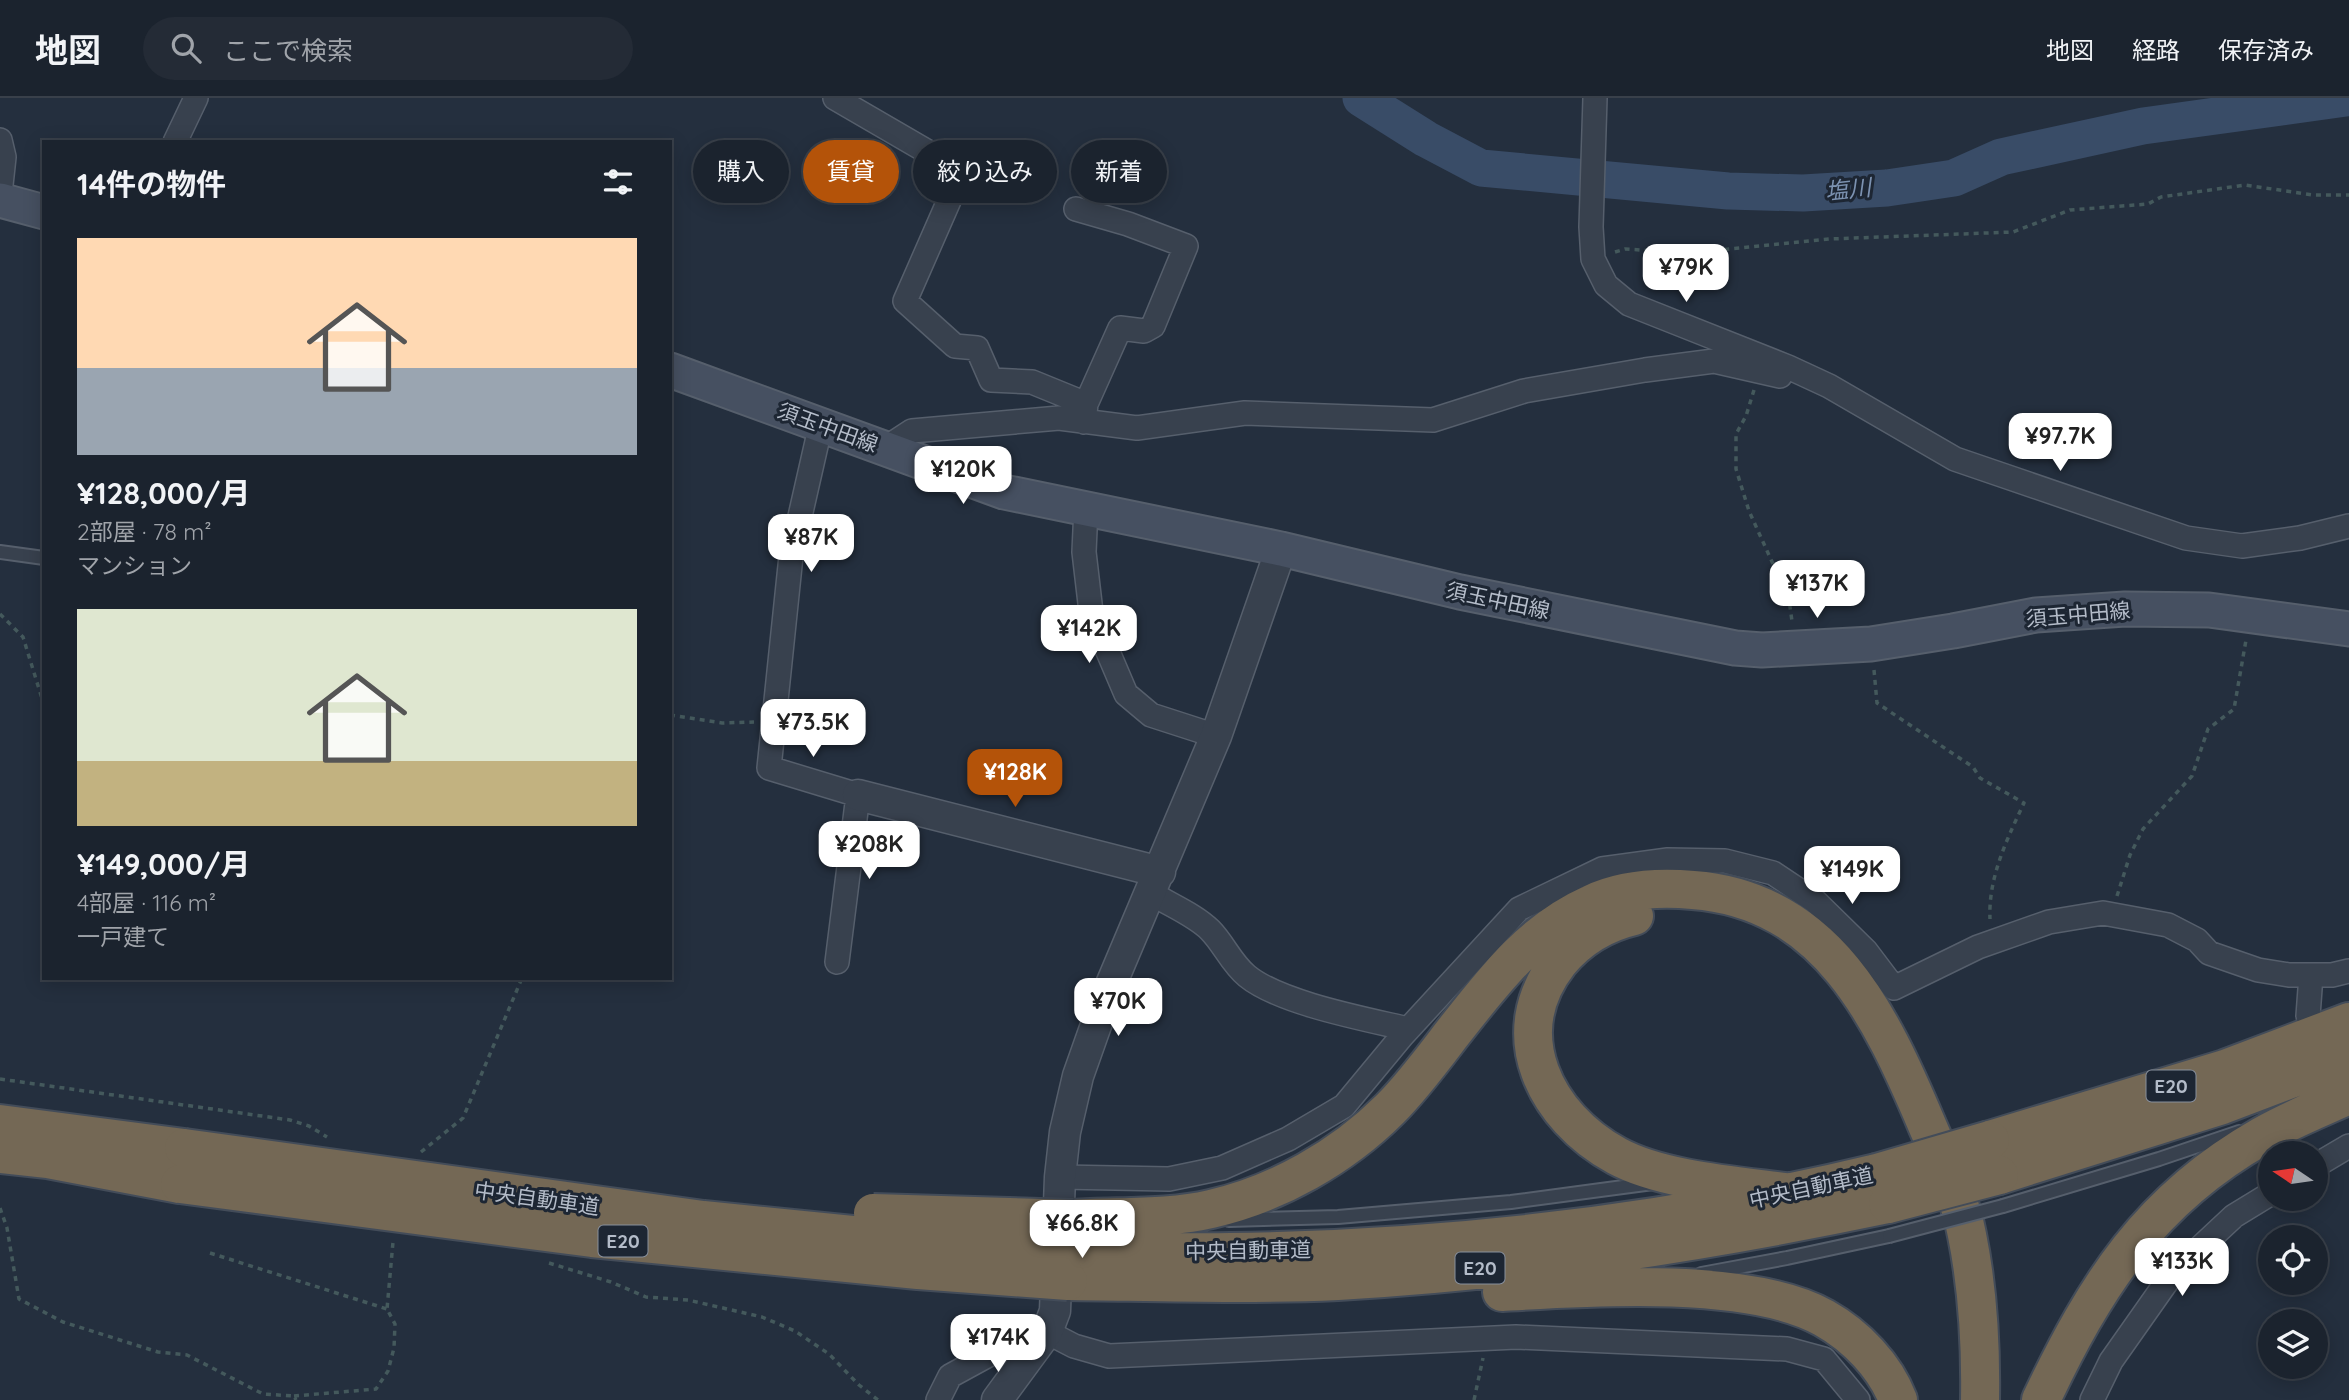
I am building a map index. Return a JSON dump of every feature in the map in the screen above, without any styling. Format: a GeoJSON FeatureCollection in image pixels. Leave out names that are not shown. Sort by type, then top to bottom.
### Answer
{"type":"FeatureCollection","features":[{"type":"Feature","properties":{"kind":"highway"},"geometry":{"type":"LineString","coordinates":[[1070,1250],[1177,1213],[1210,1209],[1258,1194],[1290,1180],[1362,1134],[1392,1108],[1511,961],[1539,934],[1564,918],[1593,902],[1651,889],[1708,891],[1773,911],[1800,929],[1826,951],[1855,983],[1885,1031],[1907,1075],[1948,1174],[1966,1231],[1978,1307],[1980,1400]]}},
{"type":"Feature","properties":{"kind":"highway"},"geometry":{"type":"LineString","coordinates":[[1793,1193],[1690,1178],[1645,1168],[1618,1157],[1591,1140],[1570,1122],[1553,1101],[1540,1074],[1533,1041],[1534,1016],[1540,993],[1572,946],[1615,920],[1676,910],[1728,919],[1752,929],[1784,946],[1812,967],[1864,1037],[1887,1082],[1946,1236],[1955,1286],[1960,1340],[1961,1400]]}},
{"type":"Feature","properties":{"kind":"highway","name":"中央自動車道"},"geometry":{"type":"LineString","coordinates":[[1997,1174],[2225,1069],[2349,1022]]}},
{"type":"Feature","properties":{"kind":"highway","name":"中央自動車道"},"geometry":{"type":"LineString","coordinates":[[0,1124],[182,1166],[592,1238],[918,1270],[1070,1250],[1228,1283],[1338,1281],[1551,1262],[1698,1241],[1885,1204],[1997,1174],[2222,1105],[2349,1057]]}},
{"type":"Feature","properties":{"kind":"highway"},"geometry":{"type":"LineString","coordinates":[[2040,1400],[2084,1314],[2141,1233],[2171,1201],[2214,1167],[2263,1135],[2349,1095]]}},
{"type":"Feature","properties":{"kind":"highway","name":"中央自動車道"},"geometry":{"type":"LineString","coordinates":[[0,1154],[182,1166],[598,1206],[922,1242],[1070,1250],[1228,1252],[1408,1243],[1551,1231],[1793,1193],[1885,1204]]}},
{"type":"Feature","properties":{"kind":"highway"},"geometry":{"type":"LineString","coordinates":[[1338,1281],[1434,1297],[1550,1289],[1671,1288],[1726,1292],[1797,1306],[1823,1317],[1849,1335],[1874,1359],[1893,1387],[1898,1400]]}},
{"type":"Feature","properties":{"kind":"main road"},"geometry":{"type":"LineString","coordinates":[[0,200],[42,211]]}},
{"type":"Feature","properties":{"kind":"main road","name":"須玉中田線"},"geometry":{"type":"LineString","coordinates":[[672,371],[1004,492],[1281,550],[1460,592],[1735,648],[1762,650],[1871,644],[2036,615],[2125,609],[2209,610],[2349,629]]}},
{"type":"Feature","properties":{"kind":"street"},"geometry":{"type":"LineString","coordinates":[[176,140],[196,98]]}},
{"type":"Feature","properties":{"kind":"street"},"geometry":{"type":"LineString","coordinates":[[835,98],[940,159],[955,187],[905,301],[955,346],[977,348],[991,380],[1032,382],[1085,413],[1138,428],[1245,413],[1433,420],[1524,391],[1645,370],[1714,361],[1782,376],[1788,367]]}},
{"type":"Feature","properties":{"kind":"street"},"geometry":{"type":"LineString","coordinates":[[1595,98],[1592,259],[1606,285],[1629,304],[1829,386],[1955,460],[2186,538],[2242,546],[2300,538],[2349,526]]}},
{"type":"Feature","properties":{"kind":"street"},"geometry":{"type":"LineString","coordinates":[[0,140],[4,157],[0,194]]}},
{"type":"Feature","properties":{"kind":"street"},"geometry":{"type":"LineString","coordinates":[[1076,209],[1128,224],[1186,246],[1153,326],[1144,331],[1120,328],[1085,413]]}},
{"type":"Feature","properties":{"kind":"street"},"geometry":{"type":"LineString","coordinates":[[886,448],[912,431],[1059,418],[1085,413]]}},
{"type":"Feature","properties":{"kind":"street"},"geometry":{"type":"LineString","coordinates":[[821,424],[791,556],[769,768],[1156,883],[1208,928],[1248,977],[1273,991],[1337,1013],[1408,1028]]}},
{"type":"Feature","properties":{"kind":"street"},"geometry":{"type":"LineString","coordinates":[[1086,508],[1084,552],[1091,612],[1126,694],[1151,715],[1216,736]]}},
{"type":"Feature","properties":{"kind":"street"},"geometry":{"type":"LineString","coordinates":[[997,1400],[1047,1332],[1055,1311],[1060,1177],[1065,1132],[1078,1076],[1107,994],[1216,736],[1281,550]]}},
{"type":"Feature","properties":{"kind":"street"},"geometry":{"type":"LineString","coordinates":[[837,962],[858,795]]}},
{"type":"Feature","properties":{"kind":"street"},"geometry":{"type":"LineString","coordinates":[[1060,1177],[1169,1179],[1222,1168],[1289,1139],[1344,1106],[1408,1028],[1519,909],[1602,869],[1668,860],[1691,860],[1725,862],[1773,873],[1815,901],[1866,951],[1894,988],[1991,942],[2049,922],[2103,913],[2168,925],[2197,940],[2209,953],[2258,970],[2289,975],[2332,975],[2349,971]]}},
{"type":"Feature","properties":{"kind":"street"},"geometry":{"type":"LineString","coordinates":[[2308,1016],[2311,975]]}},
{"type":"Feature","properties":{"kind":"street"},"geometry":{"type":"LineString","coordinates":[[2328,1158],[2349,1146]]}},
{"type":"Feature","properties":{"kind":"street"},"geometry":{"type":"LineString","coordinates":[[2092,1400],[2111,1361],[2173,1273],[2234,1216],[2258,1201]]}},
{"type":"Feature","properties":{"kind":"street"},"geometry":{"type":"LineString","coordinates":[[938,1400],[950,1376],[1027,1334],[1047,1332],[1074,1346],[1109,1356],[1516,1337],[1787,1349],[1824,1359],[1858,1400]]}},
{"type":"Feature","properties":{"kind":"lane"},"geometry":{"type":"LineString","coordinates":[[0,552],[42,558]]}},
{"type":"Feature","properties":{"kind":"lane"},"geometry":{"type":"LineString","coordinates":[[1997,1174],[2159,1160],[2349,1095]]}},
{"type":"Feature","properties":{"kind":"lane"},"geometry":{"type":"LineString","coordinates":[[1177,1213],[1213,1220],[1338,1217],[1511,1202],[1690,1178]]}},
{"type":"Feature","properties":{"kind":"lane"},"geometry":{"type":"LineString","coordinates":[[1622,1288],[1787,1258],[1885,1204]]}},
{"type":"Feature","properties":{"kind":"path"},"geometry":{"type":"LineString","coordinates":[[1592,259],[1625,249],[1688,253],[1829,239],[2013,232],[2070,210],[2148,204],[2161,197],[2245,186],[2313,195],[2349,195]]}},
{"type":"Feature","properties":{"kind":"path"},"geometry":{"type":"LineString","coordinates":[[1756,383],[1746,416],[1736,434],[1736,469],[1749,511],[1778,575],[1787,586],[1792,607],[1794,648]]}},
{"type":"Feature","properties":{"kind":"path"},"geometry":{"type":"LineString","coordinates":[[0,614],[23,636],[42,698]]}},
{"type":"Feature","properties":{"kind":"path"},"geometry":{"type":"LineString","coordinates":[[2111,915],[2130,855],[2143,829],[2192,776],[2208,729],[2234,709],[2251,616]]}},
{"type":"Feature","properties":{"kind":"path"},"geometry":{"type":"LineString","coordinates":[[1871,644],[1877,703],[1973,766],[1980,778],[2024,803],[1996,872],[1989,902],[1991,942]]}},
{"type":"Feature","properties":{"kind":"path"},"geometry":{"type":"LineString","coordinates":[[672,715],[722,723],[750,723],[774,719]]}},
{"type":"Feature","properties":{"kind":"path"},"geometry":{"type":"LineString","coordinates":[[415,1156],[463,1118],[521,980]]}},
{"type":"Feature","properties":{"kind":"path"},"geometry":{"type":"LineString","coordinates":[[0,1079],[290,1120],[309,1126],[336,1144]]}},
{"type":"Feature","properties":{"kind":"path"},"geometry":{"type":"LineString","coordinates":[[0,1208],[7,1228],[19,1299],[63,1322],[158,1352],[187,1355],[262,1394],[295,1398],[376,1389],[388,1371],[394,1348],[395,1324],[387,1309],[393,1238]]}},
{"type":"Feature","properties":{"kind":"path"},"geometry":{"type":"LineString","coordinates":[[210,1253],[387,1309]]}},
{"type":"Feature","properties":{"kind":"path"},"geometry":{"type":"LineString","coordinates":[[546,1262],[611,1282],[646,1297],[688,1300],[762,1317],[795,1331],[829,1354],[878,1400]]}},
{"type":"Feature","properties":{"kind":"path"},"geometry":{"type":"LineString","coordinates":[[1474,1400],[1488,1338]]}},
{"type":"Feature","properties":{"kind":"waterway","name":"塩川"},"geometry":{"type":"LineString","coordinates":[[1361,98],[1426,139],[1481,168],[1728,191],[1803,193],[1887,188],[1954,178],[2001,157],[2143,126],[2346,98]]}}]}
